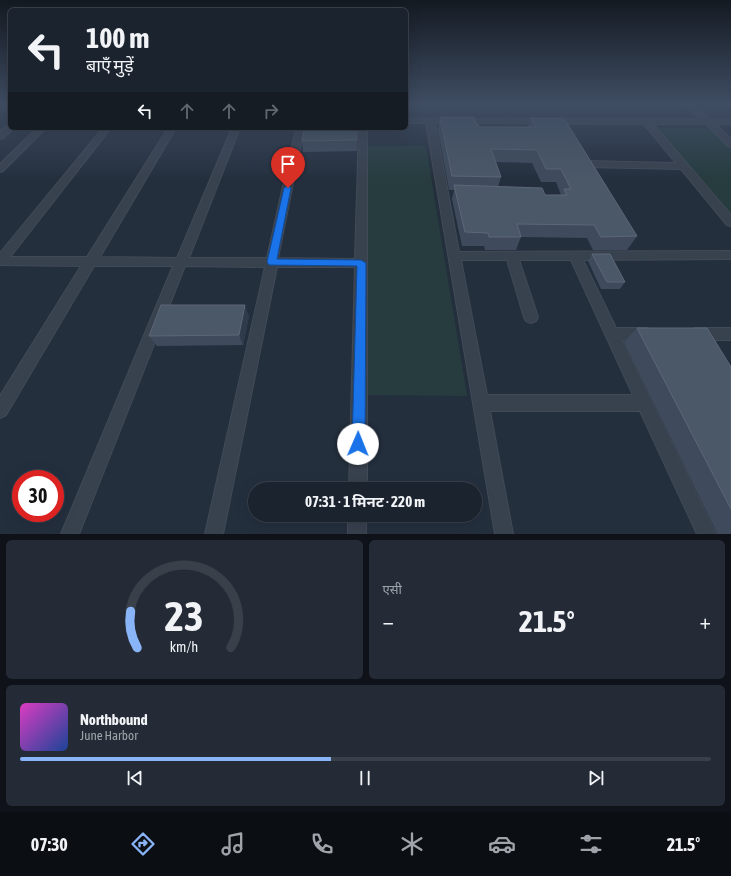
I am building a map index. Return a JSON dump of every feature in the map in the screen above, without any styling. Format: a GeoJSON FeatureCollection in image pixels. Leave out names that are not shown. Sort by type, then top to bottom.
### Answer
{"type":"FeatureCollection","features":[{"type":"Feature","properties":{"kind":"street"},"geometry":{"type":"LineString","coordinates":[[0,169],[40,130]]}},
{"type":"Feature","properties":{"kind":"street"},"geometry":{"type":"LineString","coordinates":[[0,261],[105,130]]}},
{"type":"Feature","properties":{"kind":"street"},"geometry":{"type":"LineString","coordinates":[[0,410],[171,130]]}},
{"type":"Feature","properties":{"kind":"street"},"geometry":{"type":"LineString","coordinates":[[70,534],[235,130]]}},
{"type":"Feature","properties":{"kind":"street"},"geometry":{"type":"LineString","coordinates":[[214,534],[300,130]]}},
{"type":"Feature","properties":{"kind":"street"},"geometry":{"type":"LineString","coordinates":[[358,482],[363,130]]}},
{"type":"Feature","properties":{"kind":"street"},"geometry":{"type":"LineString","coordinates":[[432,130],[447,194],[454,256],[504,534]]}},
{"type":"Feature","properties":{"kind":"street"},"geometry":{"type":"LineString","coordinates":[[565,130],[567,134]]}},
{"type":"Feature","properties":{"kind":"street"},"geometry":{"type":"LineString","coordinates":[[654,130],[731,222]]}},
{"type":"Feature","properties":{"kind":"street"},"geometry":{"type":"LineString","coordinates":[[716,130],[731,144]]}},
{"type":"Feature","properties":{"kind":"street"},"geometry":{"type":"LineString","coordinates":[[593,177],[583,161],[684,166]]}},
{"type":"Feature","properties":{"kind":"street"},"geometry":{"type":"LineString","coordinates":[[630,242],[638,256]]}},
{"type":"Feature","properties":{"kind":"street"},"geometry":{"type":"LineString","coordinates":[[454,256],[731,255]]}},
{"type":"Feature","properties":{"kind":"street"},"geometry":{"type":"LineString","coordinates":[[512,256],[530,317]]}},
{"type":"Feature","properties":{"kind":"street"},"geometry":{"type":"LineString","coordinates":[[575,256],[707,534]]}},
{"type":"Feature","properties":{"kind":"street"},"geometry":{"type":"LineString","coordinates":[[0,261],[361,263]]}},
{"type":"Feature","properties":{"kind":"street"},"geometry":{"type":"LineString","coordinates":[[612,334],[660,334]]}},
{"type":"Feature","properties":{"kind":"street"},"geometry":{"type":"LineString","coordinates":[[684,334],[731,334]]}},
{"type":"Feature","properties":{"kind":"street"},"geometry":{"type":"LineString","coordinates":[[480,403],[645,403]]}},
{"type":"Feature","properties":{"kind":"street"},"geometry":{"type":"LineString","coordinates":[[357,522],[357,534]]}},
{"type":"Feature","properties":{"kind":"green space"},"geometry":{"type":"Polygon","coordinates":[[[657,130],[711,130],[731,150],[731,218],[657,130]]]}},
{"type":"Feature","properties":{"kind":"green space"},"geometry":{"type":"Polygon","coordinates":[[[368,146],[426,146],[467,396],[367,395],[368,146]]]}},
{"type":"Feature","properties":{"kind":"building"},"geometry":{"type":"Polygon","coordinates":[[[304,130],[357,130],[357,140],[302,141],[304,130]]]}},
{"type":"Feature","properties":{"kind":"building"},"geometry":{"type":"Polygon","coordinates":[[[443,130],[571,130],[637,236],[601,237],[594,225],[517,224],[521,237],[489,237],[488,233],[465,232],[454,185],[542,188],[545,195],[567,195],[564,189],[571,189],[561,169],[546,169],[537,150],[491,149],[501,177],[452,176],[443,130]]]}},
{"type":"Feature","properties":{"kind":"building"},"geometry":{"type":"Polygon","coordinates":[[[592,254],[610,254],[625,282],[607,282],[592,254]]]}},
{"type":"Feature","properties":{"kind":"building"},"geometry":{"type":"Polygon","coordinates":[[[161,305],[245,305],[239,335],[149,336],[161,305]]]}},
{"type":"Feature","properties":{"kind":"building"},"geometry":{"type":"Polygon","coordinates":[[[637,328],[707,328],[731,367],[731,509],[637,328]]]}},
{"type":"Feature","properties":{"kind":"route"},"geometry":{"type":"LineString","coordinates":[[288,188],[272,262],[361,263],[358,444]]}}]}
